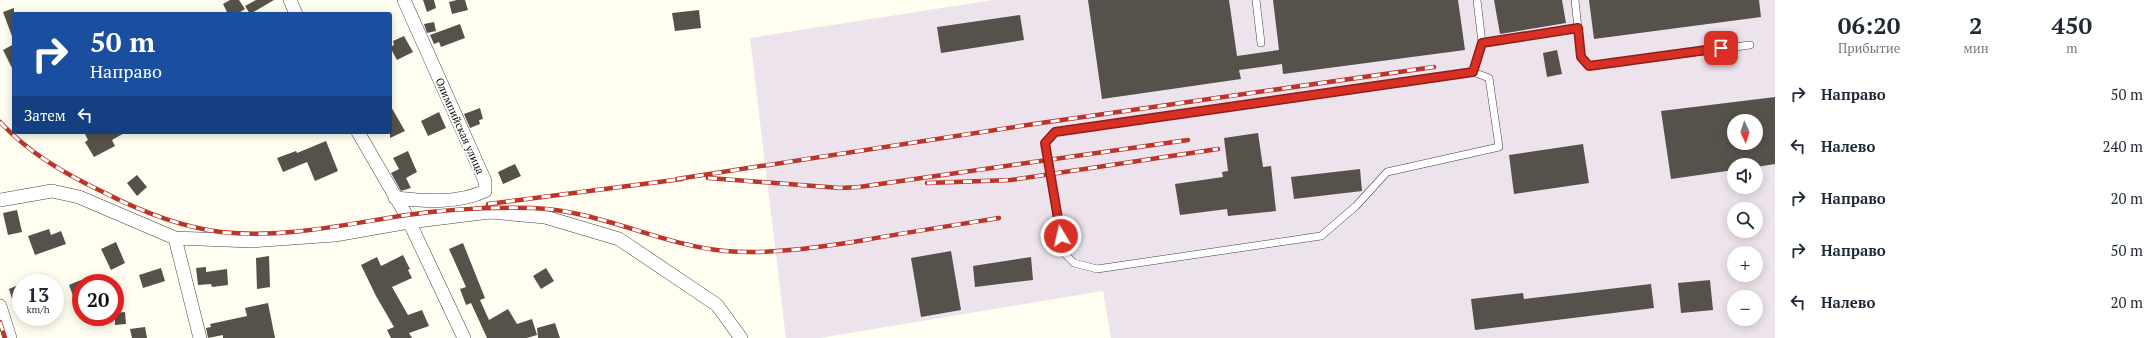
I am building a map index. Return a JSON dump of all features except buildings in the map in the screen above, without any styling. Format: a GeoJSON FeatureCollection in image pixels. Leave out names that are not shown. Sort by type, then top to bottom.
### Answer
{"type":"FeatureCollection","features":[{"type":"Feature","properties":{"kind":"street"},"geometry":{"type":"LineString","coordinates":[[290,0],[295,12]]}},
{"type":"Feature","properties":{"kind":"street","name":"Олимпийская улица"},"geometry":{"type":"LineString","coordinates":[[395,198],[417,200],[469,198],[485,192],[485,181],[404,0]]}},
{"type":"Feature","properties":{"kind":"street"},"geometry":{"type":"LineString","coordinates":[[359,134],[409,222],[464,338]]}},
{"type":"Feature","properties":{"kind":"street"},"geometry":{"type":"LineString","coordinates":[[0,200],[52,191],[79,197],[175,238],[259,240],[335,235],[409,222],[490,212],[545,217],[619,239],[717,305],[741,338]]}},
{"type":"Feature","properties":{"kind":"street"},"geometry":{"type":"LineString","coordinates":[[175,238],[200,338]]}},
{"type":"Feature","properties":{"kind":"street"},"geometry":{"type":"LineString","coordinates":[[0,306],[10,338]]}},
{"type":"Feature","properties":{"kind":"lane"},"geometry":{"type":"LineString","coordinates":[[1256,0],[1261,43]]}},
{"type":"Feature","properties":{"kind":"lane"},"geometry":{"type":"LineString","coordinates":[[1473,72],[1482,43],[1477,0]]}},
{"type":"Feature","properties":{"kind":"lane"},"geometry":{"type":"LineString","coordinates":[[1575,0],[1581,57],[1589,66],[1750,44]]}},
{"type":"Feature","properties":{"kind":"lane"},"geometry":{"type":"LineString","coordinates":[[1482,43],[1578,28]]}},
{"type":"Feature","properties":{"kind":"lane"},"geometry":{"type":"LineString","coordinates":[[1473,72],[1489,78],[1499,147],[1387,172],[1356,206],[1321,236],[1097,269],[1074,263],[1063,252],[1045,143],[1055,132],[1473,72]]}},
{"type":"Feature","properties":{"kind":"shaded area"},"geometry":{"type":"Polygon","coordinates":[[[993,0],[1775,0],[1775,338],[1111,338],[1103,291],[819,338],[786,338],[750,38],[993,0]]]}},
{"type":"Feature","properties":{"kind":"railway"},"geometry":{"type":"LineString","coordinates":[[677,179],[1034,124],[1434,67]]}},
{"type":"Feature","properties":{"kind":"railway"},"geometry":{"type":"LineString","coordinates":[[0,122],[12,134]]}},
{"type":"Feature","properties":{"kind":"railway"},"geometry":{"type":"LineString","coordinates":[[12,134],[35,153],[61,170],[131,206],[175,222],[206,230],[221,232],[268,234],[315,230],[438,211],[486,208],[532,208],[557,210],[581,215],[701,248],[725,251],[760,252],[795,250],[831,245],[999,218]]}},
{"type":"Feature","properties":{"kind":"railway"},"geometry":{"type":"LineString","coordinates":[[708,178],[840,188],[859,187],[1188,140]]}},
{"type":"Feature","properties":{"kind":"railway"},"geometry":{"type":"LineString","coordinates":[[927,183],[1011,180],[1218,149]]}},
{"type":"Feature","properties":{"kind":"railway"},"geometry":{"type":"LineString","coordinates":[[488,204],[682,179]]}},
{"type":"Feature","properties":{"kind":"railway"},"geometry":{"type":"LineString","coordinates":[[0,322],[5,338]]}},
{"type":"Feature","properties":{"kind":"route"},"geometry":{"type":"LineString","coordinates":[[1061,236],[1045,143],[1055,132],[1473,72],[1482,43],[1578,28],[1581,57],[1589,66],[1721,48]]}}]}
